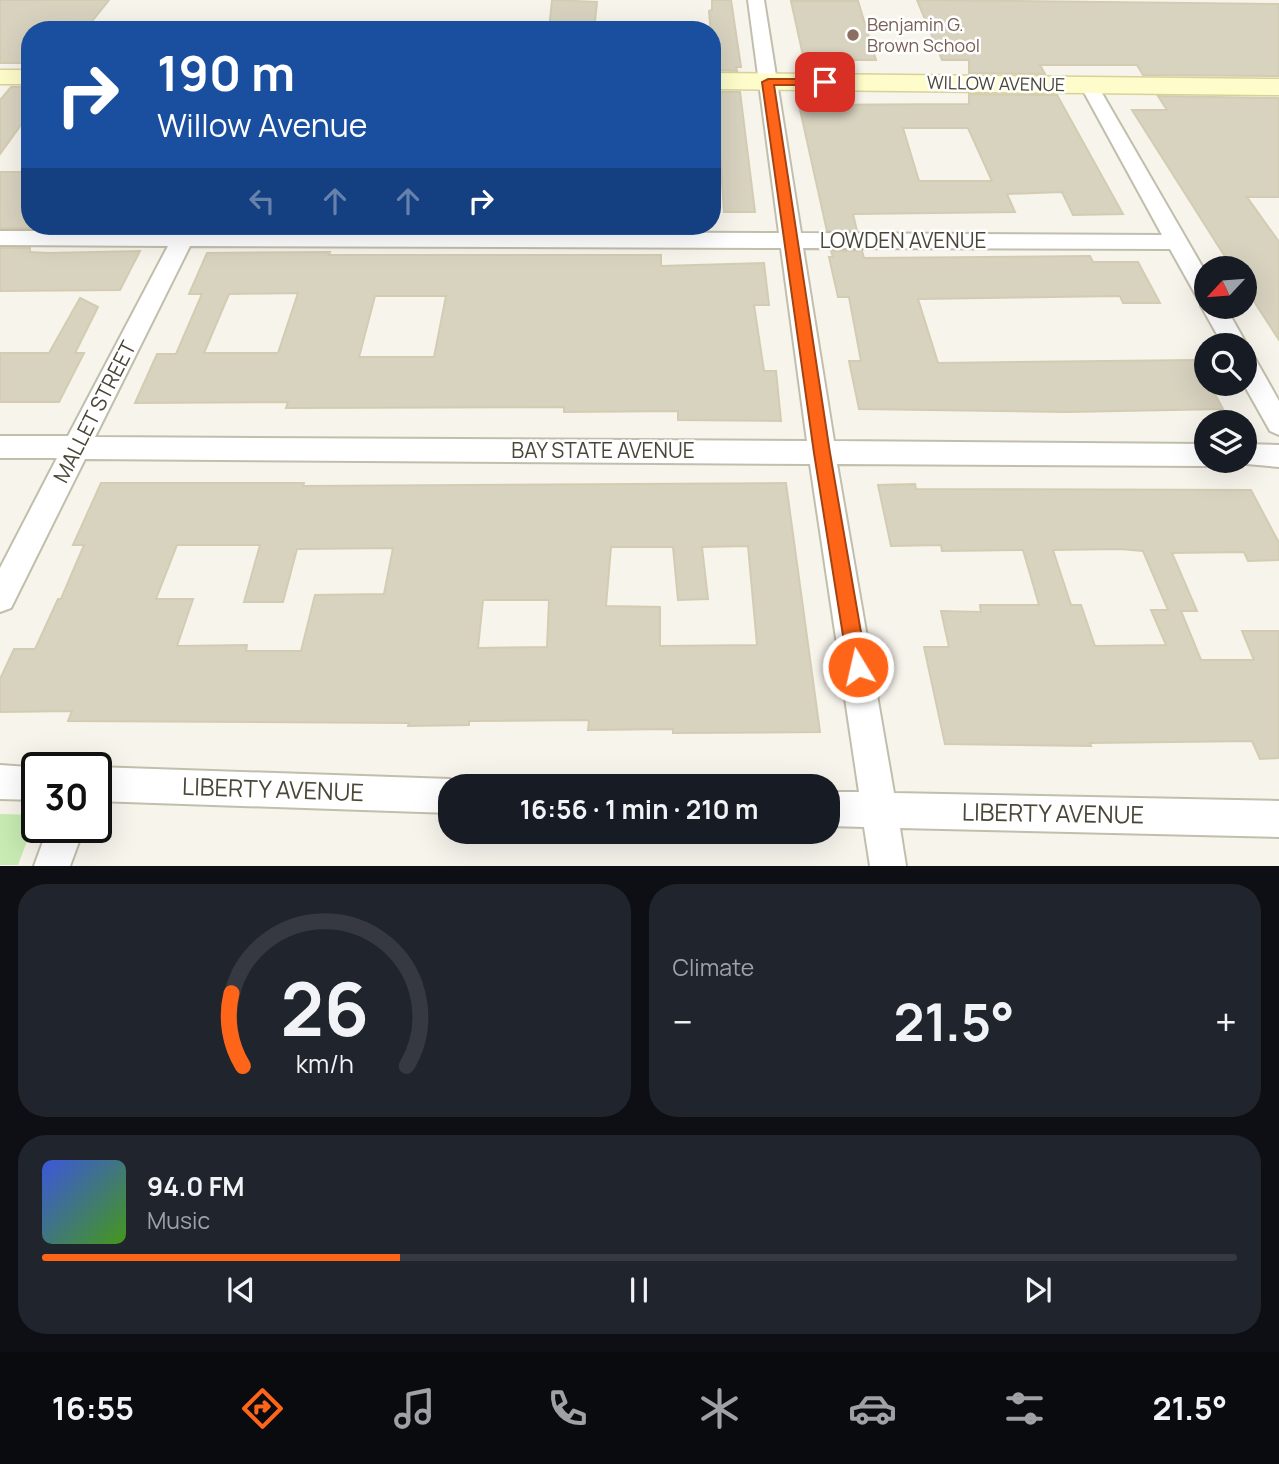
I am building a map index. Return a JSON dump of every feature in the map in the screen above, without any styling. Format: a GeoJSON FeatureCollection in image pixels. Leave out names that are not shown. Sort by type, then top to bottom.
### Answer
{"type":"FeatureCollection","features":[{"type":"Feature","properties":{"kind":"street"},"geometry":{"type":"LineString","coordinates":[[756,0],[822,453],[888,866]]}},
{"type":"Feature","properties":{"kind":"street"},"geometry":{"type":"LineString","coordinates":[[0,77],[21,77]]}},
{"type":"Feature","properties":{"kind":"street","name":"WILLOW AVENUE"},"geometry":{"type":"LineString","coordinates":[[721,81],[1279,87]]}},
{"type":"Feature","properties":{"kind":"street"},"geometry":{"type":"LineString","coordinates":[[1089,85],[1194,272]]}},
{"type":"Feature","properties":{"kind":"street","name":"LOWDEN AVENUE"},"geometry":{"type":"LineString","coordinates":[[0,237],[74,235]]}},
{"type":"Feature","properties":{"kind":"street","name":"MALLET STREET"},"geometry":{"type":"LineString","coordinates":[[0,598],[184,235]]}},
{"type":"Feature","properties":{"kind":"street","name":"LOWDEN AVENUE"},"geometry":{"type":"LineString","coordinates":[[445,235],[1177,242]]}},
{"type":"Feature","properties":{"kind":"street"},"geometry":{"type":"LineString","coordinates":[[1257,385],[1279,424]]}},
{"type":"Feature","properties":{"kind":"street","name":"BAY STATE AVENUE"},"geometry":{"type":"LineString","coordinates":[[0,447],[1194,455]]}},
{"type":"Feature","properties":{"kind":"street"},"geometry":{"type":"LineString","coordinates":[[1257,456],[1279,456]]}},
{"type":"Feature","properties":{"kind":"street"},"geometry":{"type":"LineString","coordinates":[[0,782],[21,783]]}},
{"type":"Feature","properties":{"kind":"street","name":"LIBERTY AVENUE"},"geometry":{"type":"LineString","coordinates":[[112,785],[438,796]]}},
{"type":"Feature","properties":{"kind":"street","name":"LIBERTY AVENUE"},"geometry":{"type":"LineString","coordinates":[[840,809],[1279,819]]}},
{"type":"Feature","properties":{"kind":"street"},"geometry":{"type":"LineString","coordinates":[[52,866],[60,843]]}},
{"type":"Feature","properties":{"kind":"green space"},"geometry":{"type":"Polygon","coordinates":[[[0,814],[21,815],[21,843],[26,843],[18,865],[0,865],[0,814]]]}},
{"type":"Feature","properties":{"kind":"building"},"geometry":{"type":"Polygon","coordinates":[[[0,0],[109,0],[92,21],[21,21],[21,63],[0,63],[0,0]]]}},
{"type":"Feature","properties":{"kind":"building"},"geometry":{"type":"Polygon","coordinates":[[[552,0],[597,2],[595,21],[550,21],[552,0]]]}},
{"type":"Feature","properties":{"kind":"building"},"geometry":{"type":"Polygon","coordinates":[[[712,0],[731,0],[741,67],[736,67],[737,71],[721,70],[721,21],[710,21],[709,11],[712,10],[712,0]]]}},
{"type":"Feature","properties":{"kind":"building"},"geometry":{"type":"Polygon","coordinates":[[[917,0],[1279,4],[1279,76],[1143,75],[1137,65],[1040,65],[1045,74],[969,73],[969,60],[942,60],[917,0]]]}},
{"type":"Feature","properties":{"kind":"building"},"geometry":{"type":"Polygon","coordinates":[[[791,1],[858,1],[876,60],[804,60],[791,1]]]}},
{"type":"Feature","properties":{"kind":"building"},"geometry":{"type":"Polygon","coordinates":[[[11,87],[21,87],[21,125],[0,154],[0,100],[11,87]]]}},
{"type":"Feature","properties":{"kind":"building"},"geometry":{"type":"Polygon","coordinates":[[[721,92],[740,92],[755,212],[724,212],[721,92]]]}},
{"type":"Feature","properties":{"kind":"building"},"geometry":{"type":"Polygon","coordinates":[[[969,94],[1057,95],[1123,214],[1073,215],[1062,192],[1007,194],[1015,212],[853,214],[857,231],[827,231],[799,105],[969,104],[969,94]],[[903,128],[919,181],[992,181],[968,128],[903,128]]]}},
{"type":"Feature","properties":{"kind":"building"},"geometry":{"type":"Polygon","coordinates":[[[1158,96],[1279,98],[1279,197],[1247,197],[1279,242],[1279,340],[1257,306],[1257,256],[1225,256],[1132,110],[1167,110],[1158,96]]]}},
{"type":"Feature","properties":{"kind":"building"},"geometry":{"type":"Polygon","coordinates":[[[0,172],[21,172],[21,228],[0,228],[0,172]]]}},
{"type":"Feature","properties":{"kind":"building"},"geometry":{"type":"Polygon","coordinates":[[[0,248],[30,248],[30,252],[48,253],[140,251],[120,290],[0,291],[0,248]]]}},
{"type":"Feature","properties":{"kind":"building"},"geometry":{"type":"Polygon","coordinates":[[[831,251],[862,251],[864,258],[1090,256],[1093,262],[1138,262],[1160,303],[1123,303],[1120,296],[918,299],[938,363],[1194,360],[1194,396],[1216,396],[1223,409],[1066,412],[859,409],[849,361],[861,361],[849,297],[838,297],[829,257],[833,257],[831,251]]]}},
{"type":"Feature","properties":{"kind":"building"},"geometry":{"type":"Polygon","coordinates":[[[207,253],[661,255],[661,266],[764,263],[769,305],[754,305],[764,371],[776,371],[781,421],[678,420],[678,411],[564,412],[564,407],[286,408],[288,402],[135,403],[157,354],[176,354],[202,294],[189,294],[207,253]],[[298,293],[229,294],[204,353],[278,353],[298,293]],[[375,296],[359,357],[434,357],[446,296],[375,296]]]}},
{"type":"Feature","properties":{"kind":"building"},"geometry":{"type":"Polygon","coordinates":[[[80,298],[98,307],[75,353],[84,353],[59,402],[0,402],[0,353],[49,353],[80,298]]]}},
{"type":"Feature","properties":{"kind":"building"},"geometry":{"type":"Polygon","coordinates":[[[101,483],[304,483],[303,486],[786,483],[820,732],[673,733],[673,729],[588,730],[589,720],[469,721],[469,725],[408,726],[409,723],[68,721],[72,711],[0,712],[0,679],[14,649],[35,649],[58,599],[61,599],[84,545],[73,545],[101,483]],[[177,545],[156,599],[193,599],[177,646],[247,645],[246,651],[301,651],[315,595],[384,594],[393,548],[297,549],[283,602],[244,602],[260,545],[177,545]],[[748,546],[702,547],[708,599],[678,600],[673,547],[611,547],[606,606],[660,607],[660,646],[757,645],[748,546]],[[483,600],[478,648],[547,647],[549,600],[483,600]]]}},
{"type":"Feature","properties":{"kind":"building"},"geometry":{"type":"Polygon","coordinates":[[[915,484],[916,489],[1251,490],[1279,543],[1279,560],[1248,561],[1244,552],[1172,553],[1197,611],[1181,611],[1201,660],[1254,660],[1242,631],[1279,631],[1279,758],[1260,759],[1252,741],[1090,743],[1091,746],[945,744],[924,647],[949,647],[941,611],[981,612],[980,605],[1039,605],[1023,550],[942,551],[941,545],[891,546],[878,485],[915,484]],[[1053,550],[1071,605],[1081,605],[1095,646],[1166,645],[1151,610],[1168,610],[1143,551],[1053,550]]]}},
{"type":"Feature","properties":{"kind":"place","name":"Benjamin G. Brown School"},"geometry":{"type":"Point","coordinates":[853,35]}},
{"type":"Feature","properties":{"kind":"route"},"geometry":{"type":"LineString","coordinates":[[825,82],[768,82],[822,453],[858,667]]}}]}
